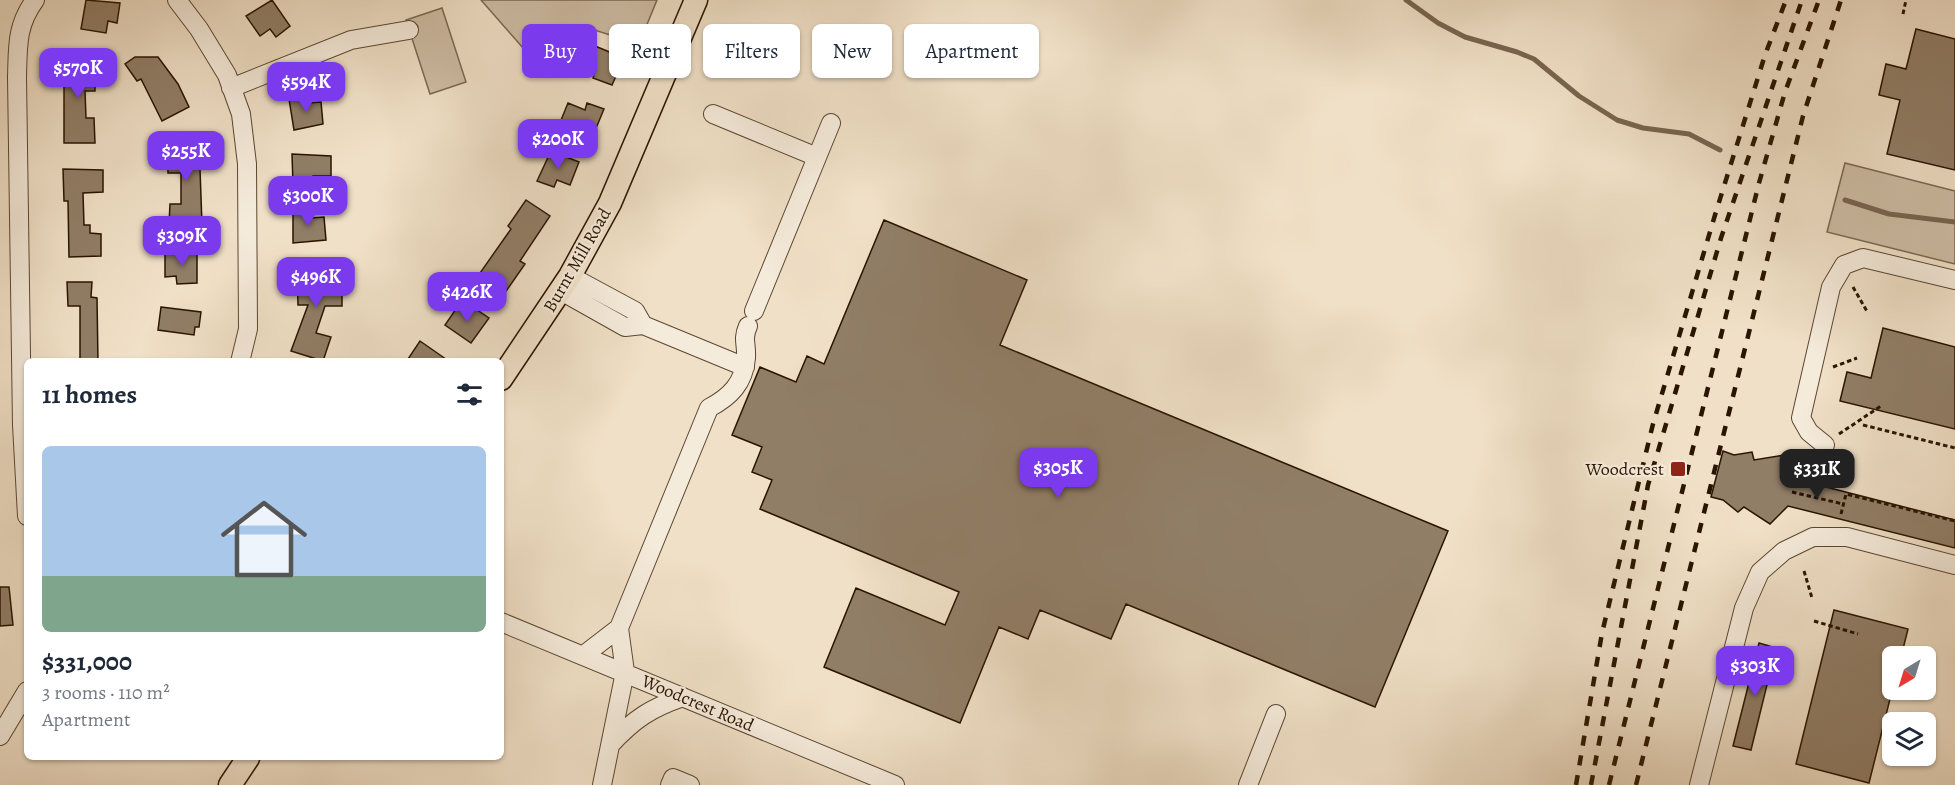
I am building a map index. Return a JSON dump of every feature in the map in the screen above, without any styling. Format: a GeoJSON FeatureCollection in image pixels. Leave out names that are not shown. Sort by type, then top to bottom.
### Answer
{"type":"FeatureCollection","features":[{"type":"Feature","properties":{"kind":"main road","name":"Burnt Mill Road"},"geometry":{"type":"LineString","coordinates":[[504,376],[566,284],[610,203],[696,0]]}},
{"type":"Feature","properties":{"kind":"main road"},"geometry":{"type":"LineString","coordinates":[[230,785],[247,760]]}},
{"type":"Feature","properties":{"kind":"street"},"geometry":{"type":"LineString","coordinates":[[24,461],[16,77],[18,33],[35,0]]}},
{"type":"Feature","properties":{"kind":"street"},"geometry":{"type":"LineString","coordinates":[[177,0],[199,29],[227,75],[241,114],[247,164],[248,329],[241,358]]}},
{"type":"Feature","properties":{"kind":"street"},"geometry":{"type":"LineString","coordinates":[[231,88],[351,40],[409,30]]}},
{"type":"Feature","properties":{"kind":"street"},"geometry":{"type":"LineString","coordinates":[[713,114],[817,157]]}},
{"type":"Feature","properties":{"kind":"street"},"geometry":{"type":"LineString","coordinates":[[602,785],[625,672],[619,628],[709,408],[724,400],[736,388],[745,367],[746,355],[743,338],[831,123]]}},
{"type":"Feature","properties":{"kind":"street"},"geometry":{"type":"LineString","coordinates":[[1824,445],[1809,432],[1801,418],[1831,287],[1844,265],[1863,258],[1955,280]]}},
{"type":"Feature","properties":{"kind":"street"},"geometry":{"type":"LineString","coordinates":[[566,284],[635,311],[643,325],[745,367]]}},
{"type":"Feature","properties":{"kind":"street"},"geometry":{"type":"LineString","coordinates":[[1703,784],[1744,608],[1760,572],[1784,551],[1813,537],[1847,537],[1955,565]]}},
{"type":"Feature","properties":{"kind":"street","name":"Woodcrest Road"},"geometry":{"type":"LineString","coordinates":[[504,623],[895,785]]}},
{"type":"Feature","properties":{"kind":"street"},"geometry":{"type":"LineString","coordinates":[[584,655],[619,628]]}},
{"type":"Feature","properties":{"kind":"street"},"geometry":{"type":"LineString","coordinates":[[0,735],[24,696]]}},
{"type":"Feature","properties":{"kind":"street"},"geometry":{"type":"LineString","coordinates":[[609,746],[629,724],[654,707],[683,697]]}},
{"type":"Feature","properties":{"kind":"street"},"geometry":{"type":"LineString","coordinates":[[1248,785],[1276,714]]}},
{"type":"Feature","properties":{"kind":"street"},"geometry":{"type":"LineString","coordinates":[[670,785],[673,778],[690,785]]}},
{"type":"Feature","properties":{"kind":"path"},"geometry":{"type":"LineString","coordinates":[[1902,14],[1906,0]]}},
{"type":"Feature","properties":{"kind":"path"},"geometry":{"type":"LineString","coordinates":[[1853,287],[1868,313]]}},
{"type":"Feature","properties":{"kind":"path"},"geometry":{"type":"LineString","coordinates":[[1833,367],[1857,358]]}},
{"type":"Feature","properties":{"kind":"path"},"geometry":{"type":"LineString","coordinates":[[1862,417],[1862,427],[1955,448]]}},
{"type":"Feature","properties":{"kind":"path"},"geometry":{"type":"LineString","coordinates":[[1792,492],[1844,504]]}},
{"type":"Feature","properties":{"kind":"path"},"geometry":{"type":"LineString","coordinates":[[1841,514],[1846,494],[1955,521]]}},
{"type":"Feature","properties":{"kind":"path"},"geometry":{"type":"LineString","coordinates":[[1804,571],[1812,598]]}},
{"type":"Feature","properties":{"kind":"path"},"geometry":{"type":"LineString","coordinates":[[1814,621],[1858,634]]}},
{"type":"Feature","properties":{"kind":"shaded area"},"geometry":{"type":"Polygon","coordinates":[[[481,0],[657,0],[647,24],[609,24],[609,35],[597,31],[597,24],[522,24],[522,47],[481,0]]]}},
{"type":"Feature","properties":{"kind":"shaded area"},"geometry":{"type":"Polygon","coordinates":[[[442,8],[466,82],[430,94],[406,20],[442,8]]]}},
{"type":"Feature","properties":{"kind":"shaded area"},"geometry":{"type":"Polygon","coordinates":[[[1845,163],[1955,191],[1955,264],[1827,232],[1845,163]]]}},
{"type":"Feature","properties":{"kind":"building"},"geometry":{"type":"Polygon","coordinates":[[[86,0],[120,3],[117,23],[108,21],[106,33],[81,29],[86,0]]]}},
{"type":"Feature","properties":{"kind":"building"},"geometry":{"type":"Polygon","coordinates":[[[272,0],[290,26],[276,37],[270,29],[260,36],[246,16],[272,0]]]}},
{"type":"Feature","properties":{"kind":"building"},"geometry":{"type":"Polygon","coordinates":[[[1916,29],[1955,39],[1955,170],[1887,154],[1900,100],[1879,95],[1886,64],[1906,69],[1916,29]]]}},
{"type":"Feature","properties":{"kind":"building"},"geometry":{"type":"Polygon","coordinates":[[[597,47],[609,52],[609,78],[615,78],[612,85],[593,78],[597,78],[597,47]]]}},
{"type":"Feature","properties":{"kind":"building"},"geometry":{"type":"Polygon","coordinates":[[[64,57],[95,57],[95,91],[85,91],[86,118],[94,118],[95,143],[64,143],[64,57]]]}},
{"type":"Feature","properties":{"kind":"building"},"geometry":{"type":"Polygon","coordinates":[[[135,57],[158,57],[178,84],[189,107],[162,121],[141,79],[137,81],[125,64],[135,57]]]}},
{"type":"Feature","properties":{"kind":"building"},"geometry":{"type":"Polygon","coordinates":[[[307,96],[309,103],[321,102],[323,124],[294,130],[289,99],[307,96]]]}},
{"type":"Feature","properties":{"kind":"building"},"geometry":{"type":"Polygon","coordinates":[[[568,103],[585,110],[587,103],[604,109],[592,138],[559,125],[568,103]]]}},
{"type":"Feature","properties":{"kind":"building"},"geometry":{"type":"Polygon","coordinates":[[[199,141],[202,225],[169,224],[170,204],[181,204],[181,173],[168,173],[167,142],[199,141]]]}},
{"type":"Feature","properties":{"kind":"building"},"geometry":{"type":"Polygon","coordinates":[[[551,151],[579,162],[570,185],[557,180],[554,187],[537,181],[551,151]]]}},
{"type":"Feature","properties":{"kind":"building"},"geometry":{"type":"Polygon","coordinates":[[[292,154],[331,156],[331,176],[313,176],[312,184],[293,185],[292,154]]]}},
{"type":"Feature","properties":{"kind":"building"},"geometry":{"type":"Polygon","coordinates":[[[63,169],[103,170],[103,192],[83,193],[84,225],[90,225],[90,233],[101,234],[101,256],[69,257],[68,201],[64,201],[63,169]]]}},
{"type":"Feature","properties":{"kind":"building"},"geometry":{"type":"Polygon","coordinates":[[[526,200],[550,216],[520,261],[525,264],[502,297],[486,285],[490,280],[480,273],[511,229],[508,226],[526,200]]]}},
{"type":"Feature","properties":{"kind":"building"},"geometry":{"type":"Polygon","coordinates":[[[311,209],[311,218],[324,217],[326,240],[293,243],[293,210],[311,209]]]}},
{"type":"Feature","properties":{"kind":"building"},"geometry":{"type":"Polygon","coordinates":[[[884,220],[1027,280],[1000,345],[1448,531],[1375,707],[1126,604],[1111,639],[1040,610],[1028,639],[999,627],[960,723],[824,667],[856,588],[945,625],[959,592],[760,509],[772,480],[752,472],[762,447],[732,435],[760,367],[796,382],[807,356],[824,364],[884,220]]]}},
{"type":"Feature","properties":{"kind":"building"},"geometry":{"type":"Polygon","coordinates":[[[165,252],[197,253],[197,283],[177,284],[176,276],[165,277],[165,252]]]}},
{"type":"Feature","properties":{"kind":"building"},"geometry":{"type":"Polygon","coordinates":[[[297,269],[342,270],[342,306],[325,306],[316,333],[331,337],[324,358],[313,358],[291,351],[308,305],[298,305],[297,269]]]}},
{"type":"Feature","properties":{"kind":"building"},"geometry":{"type":"Polygon","coordinates":[[[67,282],[92,282],[91,297],[97,298],[98,358],[80,358],[80,306],[68,306],[67,282]]]}},
{"type":"Feature","properties":{"kind":"building"},"geometry":{"type":"Polygon","coordinates":[[[458,306],[469,314],[474,308],[489,318],[471,343],[445,325],[458,306]]]}},
{"type":"Feature","properties":{"kind":"building"},"geometry":{"type":"Polygon","coordinates":[[[161,307],[201,312],[199,327],[195,327],[194,335],[158,330],[161,307]]]}},
{"type":"Feature","properties":{"kind":"building"},"geometry":{"type":"Polygon","coordinates":[[[1883,328],[1955,347],[1955,429],[1840,401],[1847,372],[1871,378],[1883,328]]]}},
{"type":"Feature","properties":{"kind":"building"},"geometry":{"type":"Polygon","coordinates":[[[420,341],[444,358],[409,358],[420,341]]]}},
{"type":"Feature","properties":{"kind":"building"},"geometry":{"type":"Polygon","coordinates":[[[1723,451],[1734,455],[1752,452],[1754,460],[1785,455],[1795,479],[1955,520],[1955,548],[1788,506],[1770,524],[1744,507],[1738,512],[1723,500],[1711,497],[1723,451]]]}},
{"type":"Feature","properties":{"kind":"building"},"geometry":{"type":"Polygon","coordinates":[[[0,587],[9,587],[13,625],[0,626],[0,587]]]}},
{"type":"Feature","properties":{"kind":"building"},"geometry":{"type":"Polygon","coordinates":[[[1834,610],[1908,629],[1904,646],[1882,646],[1882,700],[1890,700],[1887,712],[1882,712],[1882,731],[1869,783],[1796,764],[1834,610]]]}},
{"type":"Feature","properties":{"kind":"building"},"geometry":{"type":"Polygon","coordinates":[[[1759,643],[1776,648],[1751,750],[1733,746],[1759,643]]]}},
{"type":"Feature","properties":{"kind":"waterway"},"geometry":{"type":"LineString","coordinates":[[1406,0],[1438,23],[1465,37],[1534,59],[1579,96],[1617,120],[1643,128],[1689,134],[1720,150]]}},
{"type":"Feature","properties":{"kind":"waterway"},"geometry":{"type":"LineString","coordinates":[[1845,200],[1889,214],[1955,222]]}},
{"type":"Feature","properties":{"kind":"railway"},"geometry":{"type":"LineString","coordinates":[[1576,785],[1602,633],[1653,424],[1765,55],[1786,0]]}},
{"type":"Feature","properties":{"kind":"railway"},"geometry":{"type":"LineString","coordinates":[[1591,785],[1648,485],[1721,238],[1802,0]]}},
{"type":"Feature","properties":{"kind":"railway"},"geometry":{"type":"LineString","coordinates":[[1609,785],[1759,183],[1785,92],[1819,0]]}},
{"type":"Feature","properties":{"kind":"railway"},"geometry":{"type":"LineString","coordinates":[[1636,785],[1803,116],[1841,0]]}},
{"type":"Feature","properties":{"kind":"place","name":"Woodcrest"},"geometry":{"type":"Point","coordinates":[1678,469]}}]}
